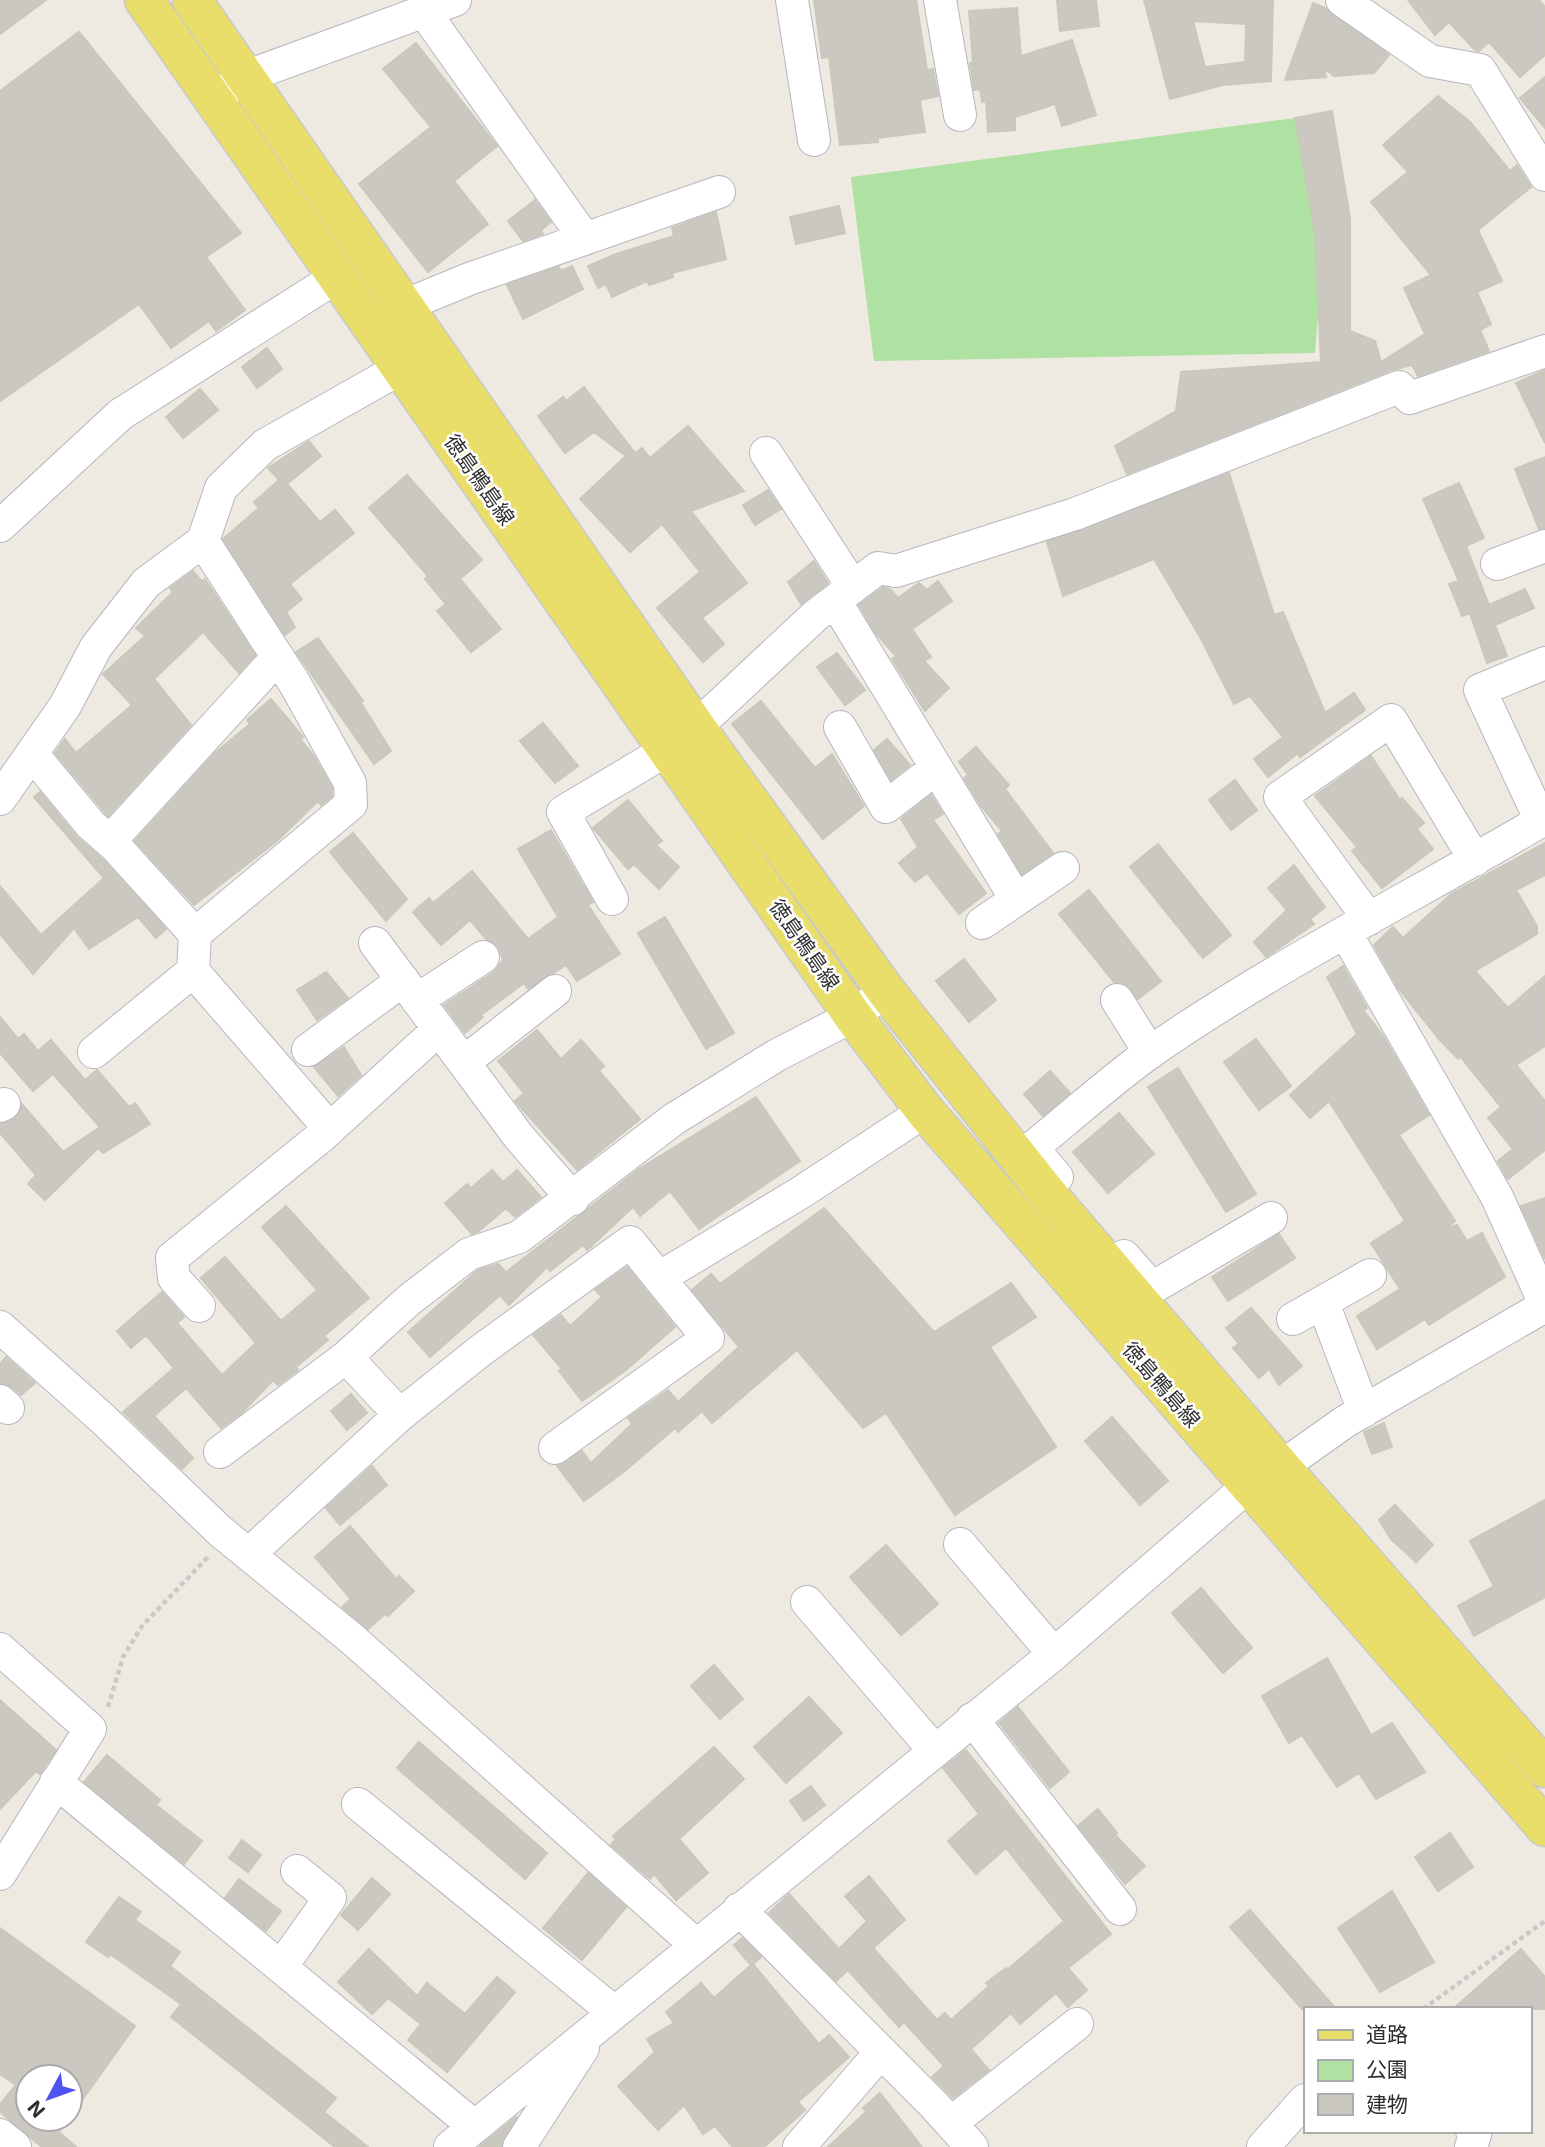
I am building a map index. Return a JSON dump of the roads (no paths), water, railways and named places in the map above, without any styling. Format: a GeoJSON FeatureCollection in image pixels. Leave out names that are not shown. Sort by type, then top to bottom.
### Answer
{"type":"FeatureCollection","features":[{"type":"Feature","properties":{"kind":"main road","name":"徳島鴨島線"},"geometry":{"type":"LineString","coordinates":[[144,0],[401,368],[682,739],[1046,1192],[1281,1467],[1545,1768]]}},
{"type":"Feature","properties":{"kind":"main road","name":"徳島鴨島線"},"geometry":{"type":"LineString","coordinates":[[192,0],[406,305],[682,739],[853,1016],[925,1111],[1545,1827]]}},
{"type":"Feature","properties":{"kind":"street"},"geometry":{"type":"LineString","coordinates":[[212,99],[245,76],[386,11],[424,9],[455,0]]}},
{"type":"Feature","properties":{"kind":"street"},"geometry":{"type":"LineString","coordinates":[[792,0],[814,139]]}},
{"type":"Feature","properties":{"kind":"street"},"geometry":{"type":"LineString","coordinates":[[940,0],[961,115]]}},
{"type":"Feature","properties":{"kind":"street"},"geometry":{"type":"LineString","coordinates":[[1342,0],[1430,61],[1480,70],[1545,174]]}},
{"type":"Feature","properties":{"kind":"street"},"geometry":{"type":"LineString","coordinates":[[424,9],[585,239]]}},
{"type":"Feature","properties":{"kind":"street"},"geometry":{"type":"LineString","coordinates":[[406,305],[719,192]]}},
{"type":"Feature","properties":{"kind":"street"},"geometry":{"type":"LineString","coordinates":[[0,526],[121,414],[338,276]]}},
{"type":"Feature","properties":{"kind":"street"},"geometry":{"type":"LineString","coordinates":[[612,899],[563,812],[682,739],[844,594],[878,568],[896,571],[1075,514],[1399,387],[1410,398],[1545,351]]}},
{"type":"Feature","properties":{"kind":"street"},"geometry":{"type":"LineString","coordinates":[[0,799],[65,706],[96,647],[146,583],[203,541],[221,488],[265,445],[401,368]]}},
{"type":"Feature","properties":{"kind":"street"},"geometry":{"type":"LineString","coordinates":[[766,453],[844,594],[935,769],[1016,899]]}},
{"type":"Feature","properties":{"kind":"street"},"geometry":{"type":"LineString","coordinates":[[195,934],[351,804],[350,783],[278,657],[203,541]]}},
{"type":"Feature","properties":{"kind":"street"},"geometry":{"type":"LineString","coordinates":[[1497,564],[1545,546]]}},
{"type":"Feature","properties":{"kind":"street"},"geometry":{"type":"LineString","coordinates":[[110,841],[278,657]]}},
{"type":"Feature","properties":{"kind":"street"},"geometry":{"type":"LineString","coordinates":[[1271,1218],[1152,1288],[1032,1148],[1150,1053],[1357,926],[1541,821],[1480,690],[1545,663]]}},
{"type":"Feature","properties":{"kind":"street"},"geometry":{"type":"LineString","coordinates":[[450,2147],[1054,1654],[1248,1486],[1364,1411],[1545,1305],[1497,1197],[1357,926],[1280,797],[1391,720],[1475,860]]}},
{"type":"Feature","properties":{"kind":"street"},"geometry":{"type":"LineString","coordinates":[[841,727],[886,807],[935,769]]}},
{"type":"Feature","properties":{"kind":"street"},"geometry":{"type":"LineString","coordinates":[[33,755],[90,825],[110,841],[195,934],[193,971],[330,1129]]}},
{"type":"Feature","properties":{"kind":"street"},"geometry":{"type":"LineString","coordinates":[[982,923],[1063,868]]}},
{"type":"Feature","properties":{"kind":"street"},"geometry":{"type":"LineString","coordinates":[[375,943],[519,1137],[573,1199]]}},
{"type":"Feature","properties":{"kind":"street"},"geometry":{"type":"LineString","coordinates":[[309,1050],[410,990],[483,957]]}},
{"type":"Feature","properties":{"kind":"street"},"geometry":{"type":"LineString","coordinates":[[93,1052],[193,971]]}},
{"type":"Feature","properties":{"kind":"street"},"geometry":{"type":"LineString","coordinates":[[220,1452],[346,1357],[409,1300],[468,1254],[519,1237],[573,1199],[674,1119],[776,1055],[853,1016],[886,991]]}},
{"type":"Feature","properties":{"kind":"street"},"geometry":{"type":"LineString","coordinates":[[464,1062],[555,992]]}},
{"type":"Feature","properties":{"kind":"street"},"geometry":{"type":"LineString","coordinates":[[1117,1000],[1150,1053]]}},
{"type":"Feature","properties":{"kind":"street"},"geometry":{"type":"LineString","coordinates":[[199,1306],[174,1278],[172,1258],[330,1129],[439,1029]]}},
{"type":"Feature","properties":{"kind":"street"},"geometry":{"type":"LineString","coordinates":[[659,1278],[800,1193],[925,1111]]}},
{"type":"Feature","properties":{"kind":"street"},"geometry":{"type":"LineString","coordinates":[[238,1546],[480,1351],[630,1242],[708,1338],[555,1448]]}},
{"type":"Feature","properties":{"kind":"street"},"geometry":{"type":"LineString","coordinates":[[1293,1319],[1370,1275]]}},
{"type":"Feature","properties":{"kind":"street"},"geometry":{"type":"LineString","coordinates":[[1323,1303],[1364,1411]]}},
{"type":"Feature","properties":{"kind":"street"},"geometry":{"type":"LineString","coordinates":[[0,1327],[238,1546],[351,1638],[696,1945]]}},
{"type":"Feature","properties":{"kind":"street"},"geometry":{"type":"LineString","coordinates":[[346,1357],[400,1415]]}},
{"type":"Feature","properties":{"kind":"street"},"geometry":{"type":"LineString","coordinates":[[960,1545],[1054,1654]]}},
{"type":"Feature","properties":{"kind":"street"},"geometry":{"type":"LineString","coordinates":[[807,1602],[934,1750]]}},
{"type":"Feature","properties":{"kind":"street"},"geometry":{"type":"LineString","coordinates":[[0,1649],[90,1729],[0,1874]]}},
{"type":"Feature","properties":{"kind":"street"},"geometry":{"type":"LineString","coordinates":[[972,1719],[1120,1909]]}},
{"type":"Feature","properties":{"kind":"street"},"geometry":{"type":"LineString","coordinates":[[56,1782],[474,2126]]}},
{"type":"Feature","properties":{"kind":"street"},"geometry":{"type":"LineString","coordinates":[[358,1804],[606,2019]]}},
{"type":"Feature","properties":{"kind":"street"},"geometry":{"type":"LineString","coordinates":[[281,1967],[330,1898],[297,1871]]}},
{"type":"Feature","properties":{"kind":"street"},"geometry":{"type":"LineString","coordinates":[[739,1909],[972,2147]]}},
{"type":"Feature","properties":{"kind":"street"},"geometry":{"type":"LineString","coordinates":[[519,2147],[606,2019]]}},
{"type":"Feature","properties":{"kind":"street"},"geometry":{"type":"LineString","coordinates":[[951,2123],[1077,2024]]}},
{"type":"Feature","properties":{"kind":"street"},"geometry":{"type":"LineString","coordinates":[[799,2147],[881,2052]]}},
{"type":"Feature","properties":{"kind":"street"},"geometry":{"type":"LineString","coordinates":[[1263,2147],[1304,2101]]}},
{"type":"Feature","properties":{"kind":"street"},"geometry":{"type":"LineString","coordinates":[[0,2135],[15,2147]]}}]}
